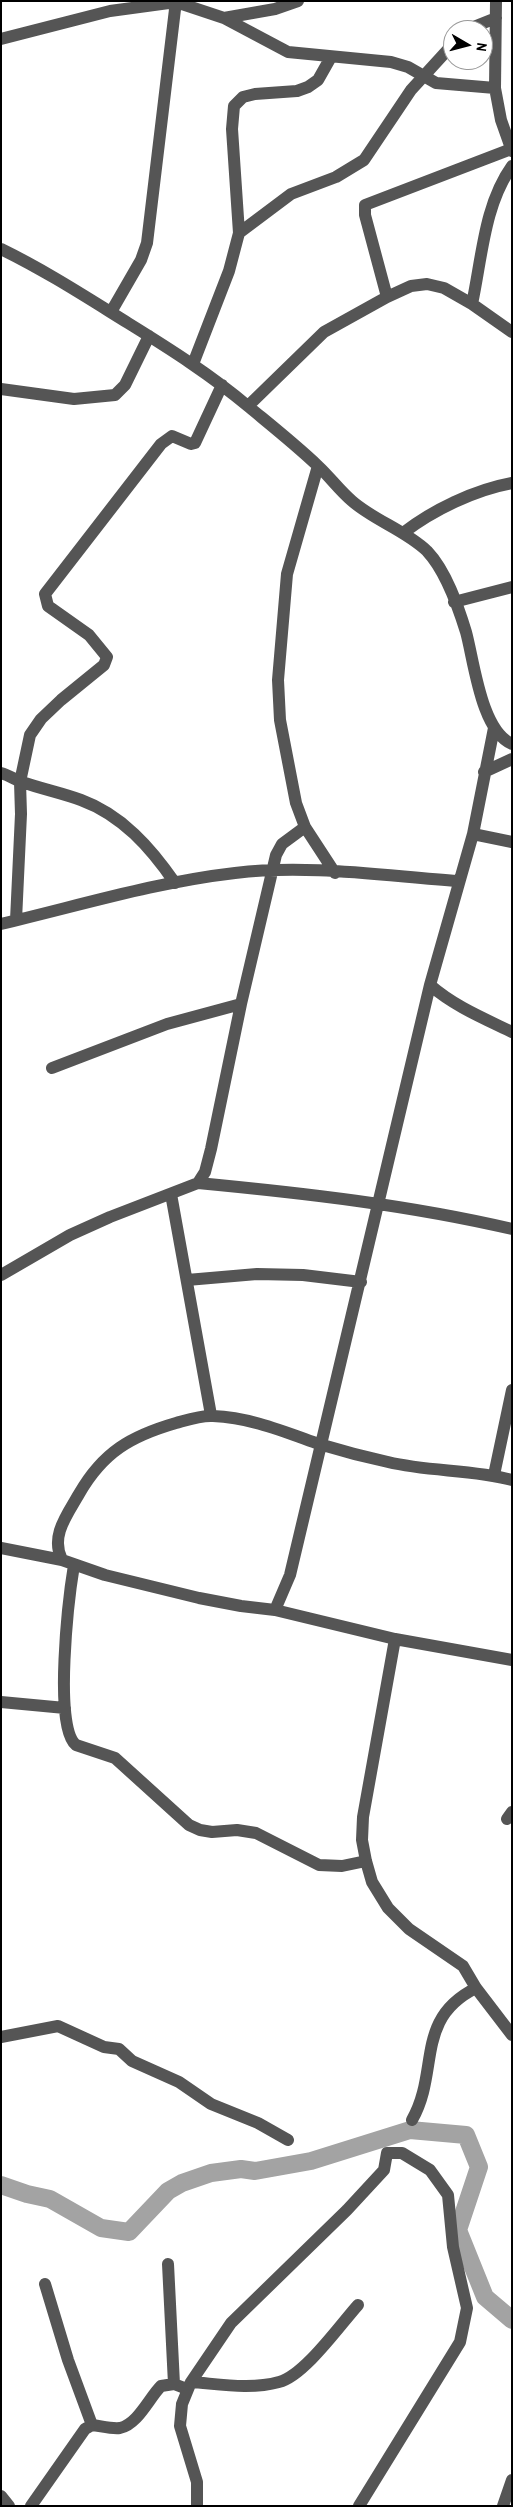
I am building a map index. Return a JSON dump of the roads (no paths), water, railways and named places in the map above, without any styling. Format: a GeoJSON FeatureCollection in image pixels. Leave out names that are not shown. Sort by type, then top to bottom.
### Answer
{"type":"FeatureCollection","features":[{"type":"Feature","properties":{"kind":"street"},"geometry":{"type":"LineString","coordinates":[[224,18],[275,9],[298,1]]}},
{"type":"Feature","properties":{"kind":"street"},"geometry":{"type":"LineString","coordinates":[[387,297],[365,214],[365,205],[511,150],[501,120],[495,88],[496,1]]}},
{"type":"Feature","properties":{"kind":"street"},"geometry":{"type":"LineString","coordinates":[[111,312],[141,260],[147,243],[176,2]]}},
{"type":"Feature","properties":{"kind":"street"},"geometry":{"type":"LineString","coordinates":[[1,39],[110,10],[176,2],[224,18],[288,52],[391,62],[408,67],[436,83],[495,88]]}},
{"type":"Feature","properties":{"kind":"street"},"geometry":{"type":"LineString","coordinates":[[491,20],[496,18]]}},
{"type":"Feature","properties":{"kind":"street"},"geometry":{"type":"LineString","coordinates":[[240,233],[291,194],[336,177],[364,160],[396,109],[443,55]]}},
{"type":"Feature","properties":{"kind":"street"},"geometry":{"type":"LineString","coordinates":[[193,364],[229,270],[240,233],[232,129],[234,106],[243,97],[308,88],[318,80],[331,57]]}},
{"type":"Feature","properties":{"kind":"street"},"geometry":{"type":"LineString","coordinates":[[472,304],[491,206],[500,183],[512,166]]}},
{"type":"Feature","properties":{"kind":"street"},"geometry":{"type":"LineString","coordinates":[[1,249],[39,267],[193,364],[248,406],[318,466],[352,501],[377,520],[402,533],[427,551],[439,568],[454,602],[466,635],[473,672],[494,728],[512,744]]}},
{"type":"Feature","properties":{"kind":"street"},"geometry":{"type":"LineString","coordinates":[[248,406],[324,332],[411,286],[427,284],[444,288],[472,304],[512,332]]}},
{"type":"Feature","properties":{"kind":"street"},"geometry":{"type":"LineString","coordinates":[[1,389],[74,398],[115,395],[125,385],[149,336]]}},
{"type":"Feature","properties":{"kind":"street"},"geometry":{"type":"LineString","coordinates":[[16,920],[21,814],[20,782],[30,735],[41,719],[104,665],[107,658],[89,635],[48,606],[45,594],[161,444],[172,436],[191,444],[195,443],[222,385]]}},
{"type":"Feature","properties":{"kind":"street"},"geometry":{"type":"LineString","coordinates":[[318,466],[287,574],[278,680],[280,720],[296,803],[305,827],[335,873]]}},
{"type":"Feature","properties":{"kind":"street"},"geometry":{"type":"LineString","coordinates":[[402,533],[435,512],[475,494],[510,482]]}},
{"type":"Feature","properties":{"kind":"street"},"geometry":{"type":"LineString","coordinates":[[454,602],[512,587]]}},
{"type":"Feature","properties":{"kind":"street"},"geometry":{"type":"LineString","coordinates":[[274,1610],[290,1575],[430,985],[458,881],[473,834],[494,728]]}},
{"type":"Feature","properties":{"kind":"street"},"geometry":{"type":"LineString","coordinates":[[484,772],[512,759]]}},
{"type":"Feature","properties":{"kind":"street"},"geometry":{"type":"LineString","coordinates":[[1,773],[20,782],[83,801],[120,822],[156,855],[175,883]]}},
{"type":"Feature","properties":{"kind":"street"},"geometry":{"type":"LineString","coordinates":[[198,1183],[205,1172],[211,1149],[241,1004],[276,855],[282,844],[305,827]]}},
{"type":"Feature","properties":{"kind":"street"},"geometry":{"type":"LineString","coordinates":[[473,834],[512,842]]}},
{"type":"Feature","properties":{"kind":"street"},"geometry":{"type":"LineString","coordinates":[[1,924],[175,883],[236,873],[272,870],[458,881]]}},
{"type":"Feature","properties":{"kind":"street"},"geometry":{"type":"LineString","coordinates":[[430,985],[443,996],[465,1009],[512,1032]]}},
{"type":"Feature","properties":{"kind":"street"},"geometry":{"type":"LineString","coordinates":[[52,1068],[167,1024],[241,1004]]}},
{"type":"Feature","properties":{"kind":"street"},"geometry":{"type":"LineString","coordinates":[[1,1275],[70,1236],[110,1217],[198,1183],[272,1190],[442,1215],[512,1229]]}},
{"type":"Feature","properties":{"kind":"street"},"geometry":{"type":"LineString","coordinates":[[171,1194],[212,1415]]}},
{"type":"Feature","properties":{"kind":"street"},"geometry":{"type":"LineString","coordinates":[[187,1280],[257,1274],[303,1275],[361,1282]]}},
{"type":"Feature","properties":{"kind":"street"},"geometry":{"type":"LineString","coordinates":[[494,1475],[512,1390]]}},
{"type":"Feature","properties":{"kind":"street"},"geometry":{"type":"LineString","coordinates":[[366,1861],[342,1866],[319,1865],[256,1833],[237,1830],[212,1832],[195,1828],[115,1758],[76,1745],[71,1741],[66,1708],[64,1651],[68,1562],[56,1544],[60,1531],[88,1478],[108,1454],[132,1439],[155,1429],[212,1415],[245,1420],[322,1444],[418,1469],[494,1475],[512,1480]]}},
{"type":"Feature","properties":{"kind":"street"},"geometry":{"type":"LineString","coordinates":[[1,1548],[68,1562],[198,1598],[274,1610],[395,1639],[512,1660]]}},
{"type":"Feature","properties":{"kind":"street"},"geometry":{"type":"LineString","coordinates":[[395,1639],[363,1817],[362,1840],[372,1882],[388,1908],[409,1929],[462,1966],[476,1988],[512,2035]]}},
{"type":"Feature","properties":{"kind":"street"},"geometry":{"type":"LineString","coordinates":[[1,1702],[66,1708]]}},
{"type":"Feature","properties":{"kind":"street"},"geometry":{"type":"LineString","coordinates":[[412,2120],[422,2101],[430,2054],[438,2023],[461,1996],[476,1988]]}},
{"type":"Feature","properties":{"kind":"street"},"geometry":{"type":"LineString","coordinates":[[1,2038],[58,2026],[104,2047],[120,2049],[132,2061],[179,2082],[211,2104],[258,2122],[288,2140]]}},
{"type":"Feature","properties":{"kind":"street"},"geometry":{"type":"LineString","coordinates":[[197,2506],[197,2482],[180,2426],[182,2404],[189,2386],[231,2323],[335,2222],[384,2170],[387,2153],[402,2153],[430,2170],[448,2195],[453,2247],[467,2308],[460,2342],[359,2506]]}},
{"type":"Feature","properties":{"kind":"street"},"geometry":{"type":"LineString","coordinates":[[168,2264],[174,2384]]}},
{"type":"Feature","properties":{"kind":"street"},"geometry":{"type":"LineString","coordinates":[[45,2284],[68,2360],[92,2425]]}},
{"type":"Feature","properties":{"kind":"street"},"geometry":{"type":"LineString","coordinates":[[31,2506],[85,2430],[92,2425],[113,2428],[126,2426],[136,2418],[161,2386],[174,2384],[189,2386],[280,2382],[296,2373],[358,2305]]}},
{"type":"Feature","properties":{"kind":"street"},"geometry":{"type":"LineString","coordinates":[[504,2506],[512,2480]]}},
{"type":"Feature","properties":{"kind":"street"},"geometry":{"type":"LineString","coordinates":[[1,2496],[9,2506]]}},
{"type":"Feature","properties":{"kind":"waterway"},"geometry":{"type":"LineString","coordinates":[[1,2185],[27,2194],[50,2199],[101,2228],[129,2232],[168,2191],[182,2183],[211,2173],[241,2169],[255,2171],[311,2161],[410,2130],[466,2135],[479,2167],[458,2230],[485,2297],[512,2320]]}}]}
